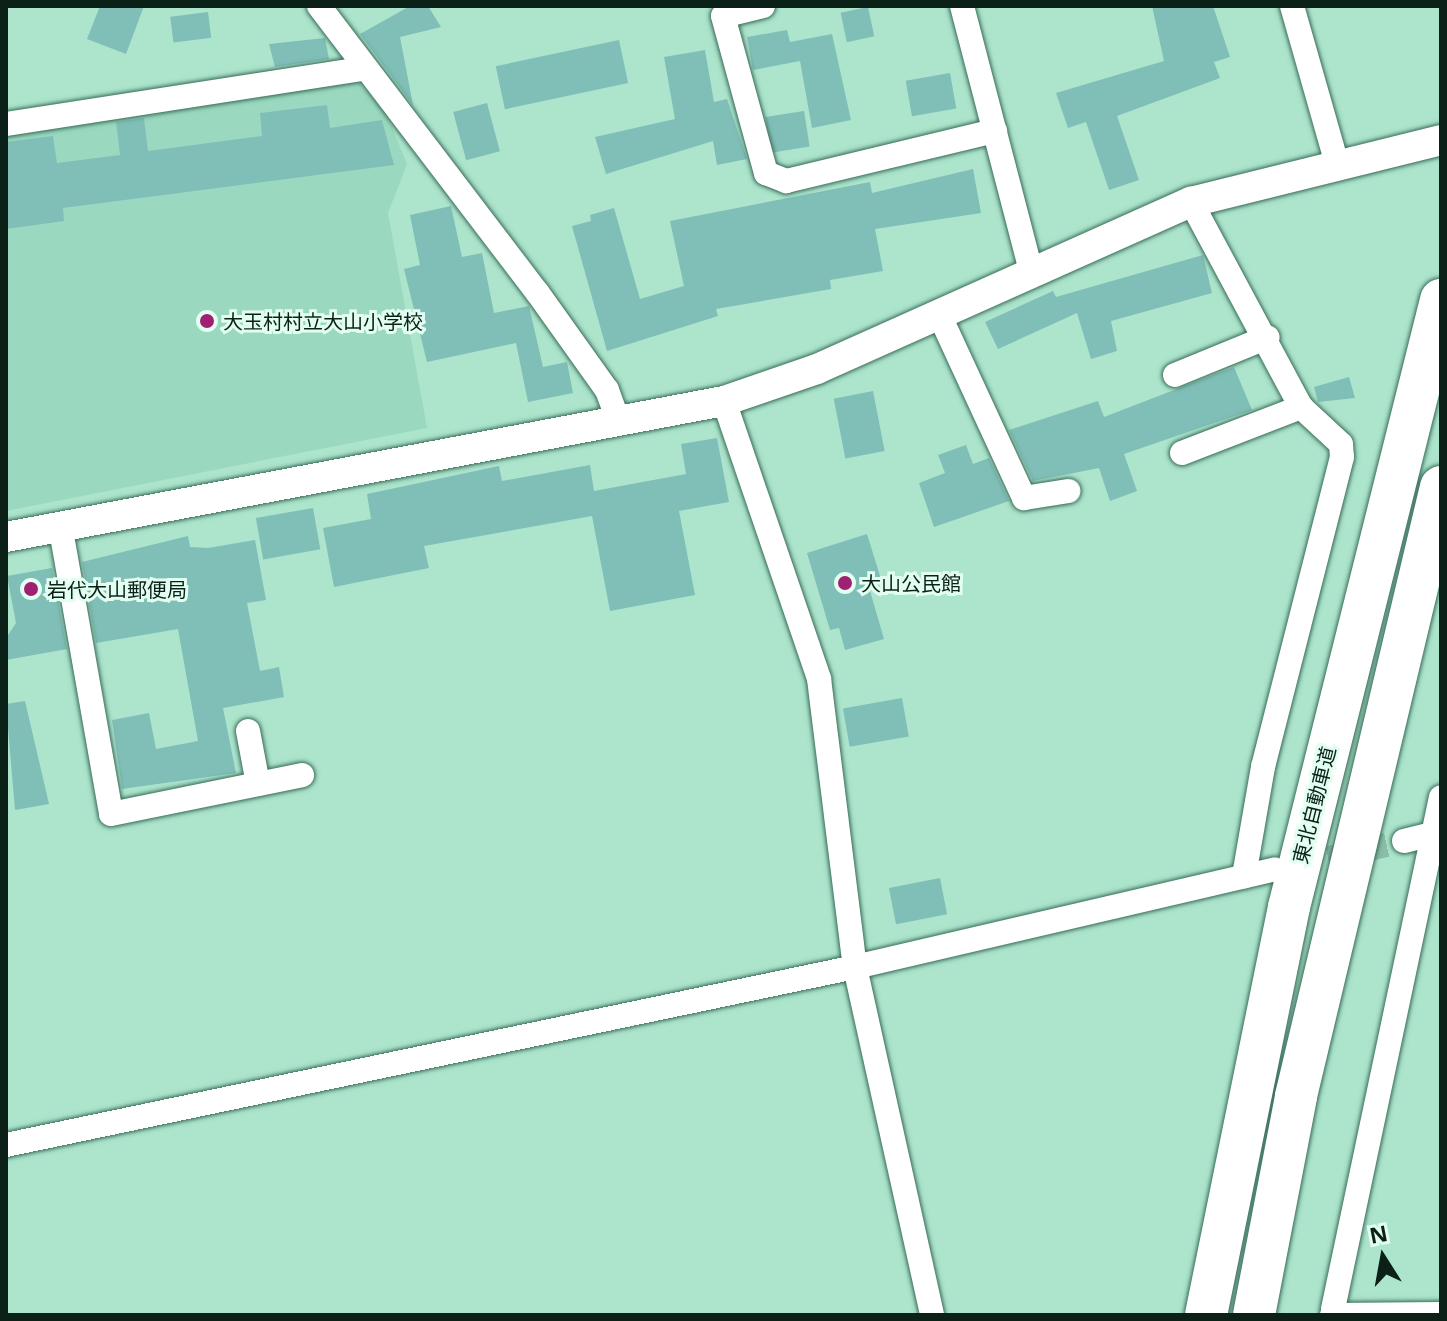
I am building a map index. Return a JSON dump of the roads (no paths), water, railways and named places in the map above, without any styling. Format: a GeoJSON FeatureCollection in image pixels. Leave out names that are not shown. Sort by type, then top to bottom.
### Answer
{"type":"FeatureCollection","features":[{"type":"Feature","properties":{"kind":"highway","name":"東北自動車道"},"geometry":{"type":"LineString","coordinates":[[1206,1315],[1289,907],[1441,300]]}},
{"type":"Feature","properties":{"kind":"highway"},"geometry":{"type":"LineString","coordinates":[[1254,1315],[1296,1096],[1441,487]]}},
{"type":"Feature","properties":{"kind":"street"},"geometry":{"type":"LineString","coordinates":[[319,6],[362,69],[537,292],[607,390],[617,417]]}},
{"type":"Feature","properties":{"kind":"street"},"geometry":{"type":"LineString","coordinates":[[763,6],[723,16],[766,173],[786,181],[995,131]]}},
{"type":"Feature","properties":{"kind":"street"},"geometry":{"type":"LineString","coordinates":[[962,6],[1032,274]]}},
{"type":"Feature","properties":{"kind":"street"},"geometry":{"type":"LineString","coordinates":[[1292,6],[1338,168]]}},
{"type":"Feature","properties":{"kind":"street"},"geometry":{"type":"LineString","coordinates":[[6,124],[362,69]]}},
{"type":"Feature","properties":{"kind":"street"},"geometry":{"type":"LineString","coordinates":[[6,537],[61,530],[617,417],[724,401],[939,314],[1191,202],[1441,140]]}},
{"type":"Feature","properties":{"kind":"street"},"geometry":{"type":"LineString","coordinates":[[1191,202],[1268,337],[1301,407],[1341,444],[1342,457],[1263,767],[1244,876]]}},
{"type":"Feature","properties":{"kind":"street"},"geometry":{"type":"LineString","coordinates":[[939,314],[1024,498],[1068,491]]}},
{"type":"Feature","properties":{"kind":"street"},"geometry":{"type":"LineString","coordinates":[[1175,375],[1268,337]]}},
{"type":"Feature","properties":{"kind":"street"},"geometry":{"type":"LineString","coordinates":[[724,401],[819,679],[855,967],[932,1315]]}},
{"type":"Feature","properties":{"kind":"street"},"geometry":{"type":"LineString","coordinates":[[1182,453],[1301,407]]}},
{"type":"Feature","properties":{"kind":"street"},"geometry":{"type":"LineString","coordinates":[[61,530],[111,814],[302,775]]}},
{"type":"Feature","properties":{"kind":"street"},"geometry":{"type":"LineString","coordinates":[[248,731],[258,784]]}},
{"type":"Feature","properties":{"kind":"street"},"geometry":{"type":"LineString","coordinates":[[1441,797],[1436,833],[1332,1312],[1441,1314]]}},
{"type":"Feature","properties":{"kind":"street"},"geometry":{"type":"LineString","coordinates":[[1404,841],[1436,833]]}},
{"type":"Feature","properties":{"kind":"street"},"geometry":{"type":"LineString","coordinates":[[6,1145],[855,967],[1275,869]]}},
{"type":"Feature","properties":{"kind":"tunnel"},"geometry":{"type":"LineString","coordinates":[[1293,866],[1404,841]]}},
{"type":"Feature","properties":{"kind":"place","name":"大玉村村立大山小学校"},"geometry":{"type":"Point","coordinates":[207,321]}},
{"type":"Feature","properties":{"kind":"place","name":"大山公民館"},"geometry":{"type":"Point","coordinates":[845,583]}},
{"type":"Feature","properties":{"kind":"place","name":"岩代大山郵便局"},"geometry":{"type":"Point","coordinates":[31,589]}}]}
